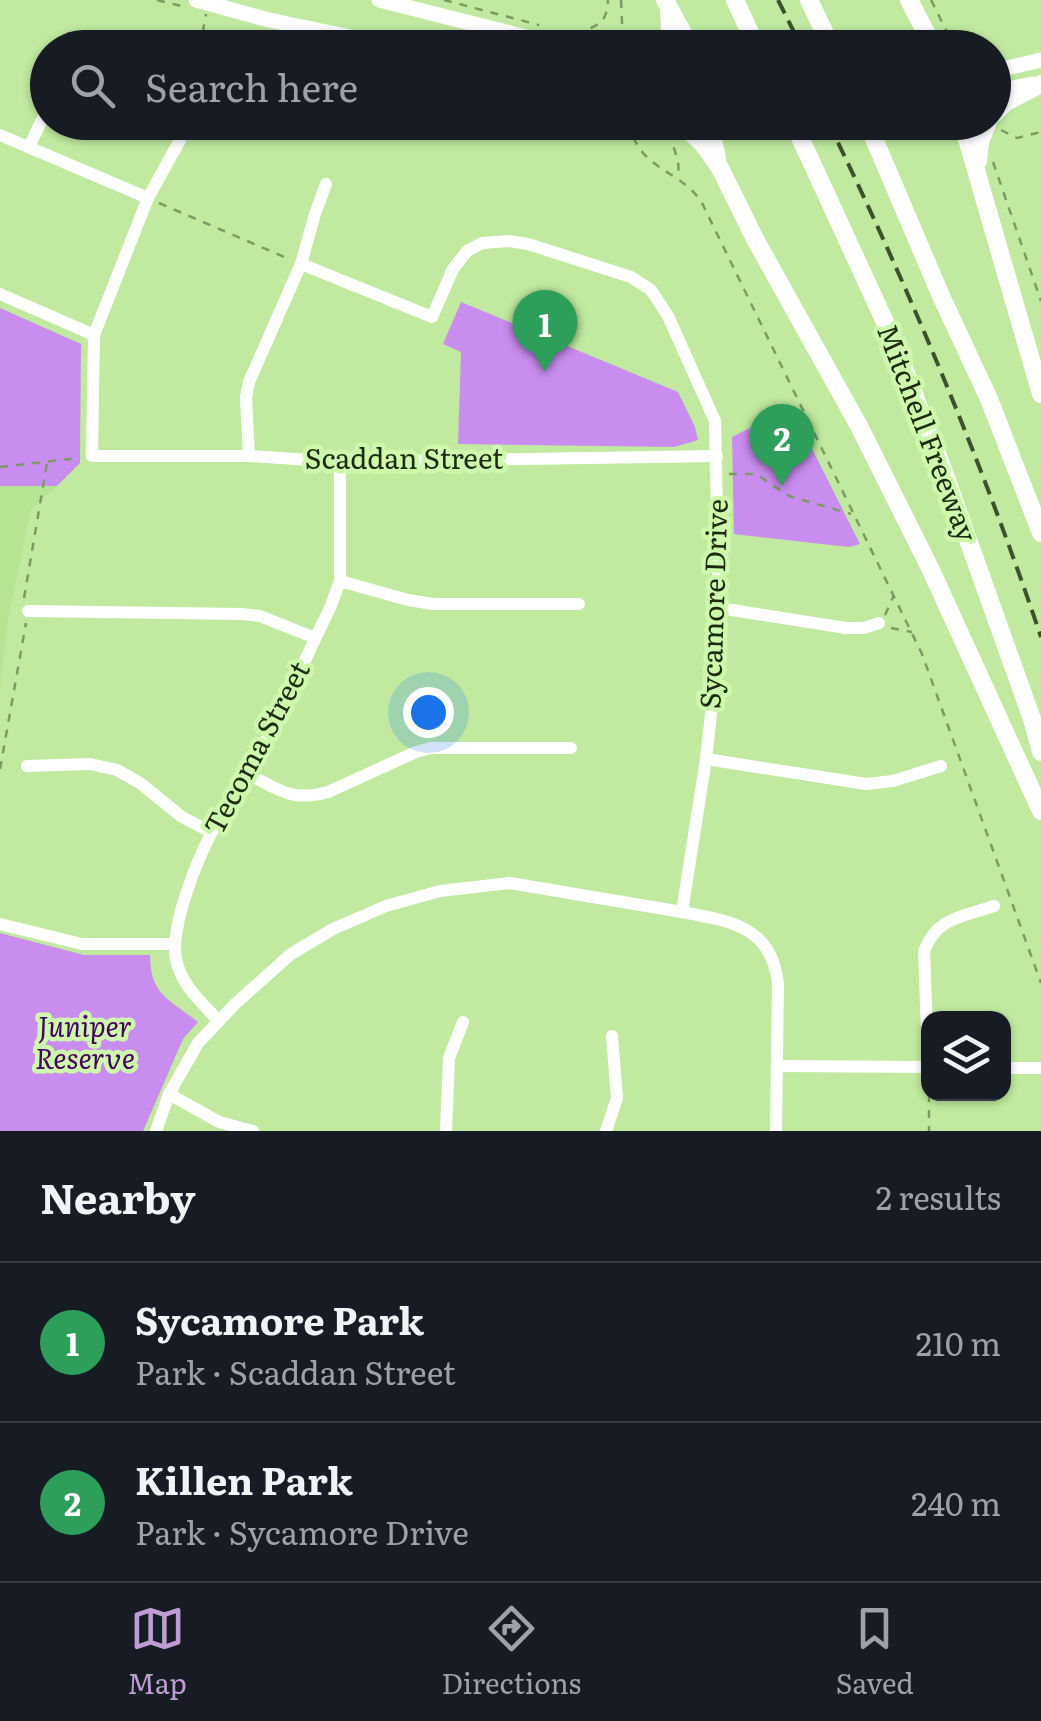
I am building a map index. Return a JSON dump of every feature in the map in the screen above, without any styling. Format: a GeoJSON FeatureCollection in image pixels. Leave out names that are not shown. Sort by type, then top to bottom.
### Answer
{"type":"FeatureCollection","features":[{"type":"Feature","properties":{"kind":"highway"},"geometry":{"type":"LineString","coordinates":[[735,0],[749,30]]}},
{"type":"Feature","properties":{"kind":"highway"},"geometry":{"type":"LineString","coordinates":[[808,0],[823,30]]}},
{"type":"Feature","properties":{"kind":"highway"},"geometry":{"type":"LineString","coordinates":[[910,0],[925,30]]}},
{"type":"Feature","properties":{"kind":"highway"},"geometry":{"type":"LineString","coordinates":[[667,4],[670,30]]}},
{"type":"Feature","properties":{"kind":"highway"},"geometry":{"type":"LineString","coordinates":[[667,4],[681,30]]}},
{"type":"Feature","properties":{"kind":"highway"},"geometry":{"type":"LineString","coordinates":[[1011,99],[1041,83]]}},
{"type":"Feature","properties":{"kind":"highway"},"geometry":{"type":"LineString","coordinates":[[697,140],[720,168],[860,426],[1041,811]]}},
{"type":"Feature","properties":{"kind":"highway"},"geometry":{"type":"LineString","coordinates":[[713,140],[720,168]]}},
{"type":"Feature","properties":{"kind":"highway","name":"Mitchell Freeway"},"geometry":{"type":"LineString","coordinates":[[801,140],[891,335],[967,537],[1041,752]]}},
{"type":"Feature","properties":{"kind":"highway"},"geometry":{"type":"LineString","coordinates":[[875,140],[940,296],[989,399],[1041,533]]}},
{"type":"Feature","properties":{"kind":"highway"},"geometry":{"type":"LineString","coordinates":[[968,140],[1041,394]]}},
{"type":"Feature","properties":{"kind":"highway"},"geometry":{"type":"LineString","coordinates":[[979,176],[981,140]]}},
{"type":"Feature","properties":{"kind":"main road"},"geometry":{"type":"LineString","coordinates":[[379,0],[496,30]]}},
{"type":"Feature","properties":{"kind":"main road"},"geometry":{"type":"LineString","coordinates":[[201,6],[317,30]]}},
{"type":"Feature","properties":{"kind":"main road"},"geometry":{"type":"LineString","coordinates":[[1011,67],[1041,60]]}},
{"type":"Feature","properties":{"kind":"main road"},"geometry":{"type":"LineString","coordinates":[[1011,89],[1041,83]]}},
{"type":"Feature","properties":{"kind":"street"},"geometry":{"type":"LineString","coordinates":[[0,135],[148,198]]}},
{"type":"Feature","properties":{"kind":"street"},"geometry":{"type":"LineString","coordinates":[[29,147],[32,140]]}},
{"type":"Feature","properties":{"kind":"street"},"geometry":{"type":"LineString","coordinates":[[92,456],[94,334],[148,198],[180,140]]}},
{"type":"Feature","properties":{"kind":"street"},"geometry":{"type":"LineString","coordinates":[[249,456],[249,382],[300,264],[326,184]]}},
{"type":"Feature","properties":{"kind":"street","name":"Sycamore Drive"},"geometry":{"type":"LineString","coordinates":[[300,264],[432,316],[453,269],[467,251],[482,243],[528,244],[631,277],[651,290],[668,316],[716,421],[719,608],[714,687],[682,912]]}},
{"type":"Feature","properties":{"kind":"street"},"geometry":{"type":"LineString","coordinates":[[0,294],[94,334]]}},
{"type":"Feature","properties":{"kind":"street","name":"Scaddan Street"},"geometry":{"type":"LineString","coordinates":[[92,456],[249,456],[340,462],[716,456]]}},
{"type":"Feature","properties":{"kind":"street","name":"Tecoma Street"},"geometry":{"type":"LineString","coordinates":[[175,944],[188,888],[212,832],[248,774],[340,580],[340,462]]}},
{"type":"Feature","properties":{"kind":"street"},"geometry":{"type":"LineString","coordinates":[[340,580],[433,604],[579,604]]}},
{"type":"Feature","properties":{"kind":"street"},"geometry":{"type":"LineString","coordinates":[[719,608],[846,628],[879,624]]}},
{"type":"Feature","properties":{"kind":"street"},"geometry":{"type":"LineString","coordinates":[[25,610],[241,614],[260,616],[315,638]]}},
{"type":"Feature","properties":{"kind":"street"},"geometry":{"type":"LineString","coordinates":[[248,774],[289,796],[314,796],[430,748],[571,748]]}},
{"type":"Feature","properties":{"kind":"street"},"geometry":{"type":"LineString","coordinates":[[706,759],[866,784],[893,781],[940,766]]}},
{"type":"Feature","properties":{"kind":"street"},"geometry":{"type":"LineString","coordinates":[[27,766],[90,764],[117,770],[140,782],[182,817],[212,832]]}},
{"type":"Feature","properties":{"kind":"street"},"geometry":{"type":"LineString","coordinates":[[156,1131],[169,1094],[198,1043],[291,954],[333,929],[386,906],[440,891],[510,883],[733,922],[753,933],[774,961],[778,984],[776,1131]]}},
{"type":"Feature","properties":{"kind":"street"},"geometry":{"type":"LineString","coordinates":[[926,1011],[924,951],[930,936],[942,923],[994,906]]}},
{"type":"Feature","properties":{"kind":"street"},"geometry":{"type":"LineString","coordinates":[[0,924],[82,944],[175,944],[175,958],[188,988],[219,1021]]}},
{"type":"Feature","properties":{"kind":"street"},"geometry":{"type":"LineString","coordinates":[[446,1131],[449,1058],[463,1022]]}},
{"type":"Feature","properties":{"kind":"street"},"geometry":{"type":"LineString","coordinates":[[606,1131],[616,1098],[612,1036]]}},
{"type":"Feature","properties":{"kind":"street"},"geometry":{"type":"LineString","coordinates":[[778,1066],[921,1067]]}},
{"type":"Feature","properties":{"kind":"street"},"geometry":{"type":"LineString","coordinates":[[1011,1068],[1041,1068]]}},
{"type":"Feature","properties":{"kind":"street"},"geometry":{"type":"LineString","coordinates":[[169,1094],[220,1122],[253,1131]]}},
{"type":"Feature","properties":{"kind":"path"},"geometry":{"type":"LineString","coordinates":[[444,0],[546,27]]}},
{"type":"Feature","properties":{"kind":"path"},"geometry":{"type":"LineString","coordinates":[[590,30],[605,19],[608,0]]}},
{"type":"Feature","properties":{"kind":"path"},"geometry":{"type":"LineString","coordinates":[[620,0],[622,30]]}},
{"type":"Feature","properties":{"kind":"path"},"geometry":{"type":"LineString","coordinates":[[931,0],[945,30]]}},
{"type":"Feature","properties":{"kind":"path"},"geometry":{"type":"LineString","coordinates":[[1011,134],[1017,138],[1041,132]]}},
{"type":"Feature","properties":{"kind":"path"},"geometry":{"type":"LineString","coordinates":[[634,140],[646,159],[691,188],[701,200],[895,594],[1041,983]]}},
{"type":"Feature","properties":{"kind":"path"},"geometry":{"type":"LineString","coordinates":[[675,140],[678,180]]}},
{"type":"Feature","properties":{"kind":"path"},"geometry":{"type":"LineString","coordinates":[[989,148],[1041,301]]}},
{"type":"Feature","properties":{"kind":"path"},"geometry":{"type":"LineString","coordinates":[[148,198],[300,264]]}},
{"type":"Feature","properties":{"kind":"path"},"geometry":{"type":"LineString","coordinates":[[0,467],[92,456]]}},
{"type":"Feature","properties":{"kind":"path"},"geometry":{"type":"LineString","coordinates":[[0,769],[46,463]]}},
{"type":"Feature","properties":{"kind":"path"},"geometry":{"type":"LineString","coordinates":[[717,475],[756,474],[789,496],[855,516]]}},
{"type":"Feature","properties":{"kind":"path"},"geometry":{"type":"LineString","coordinates":[[895,594],[879,624],[912,632]]}},
{"type":"Feature","properties":{"kind":"path"},"geometry":{"type":"LineString","coordinates":[[929,1101],[929,1131]]}},
{"type":"Feature","properties":{"kind":"shaded area"},"geometry":{"type":"Polygon","coordinates":[[[0,486],[57,486],[31,509],[7,625],[0,692],[0,486]]]}},
{"type":"Feature","properties":{"kind":"green space"},"geometry":{"type":"Polygon","coordinates":[[[461,302],[678,392],[698,440],[674,447],[458,444],[461,352],[443,344],[461,302]]]}},
{"type":"Feature","properties":{"kind":"green space"},"geometry":{"type":"Polygon","coordinates":[[[0,308],[81,344],[80,463],[57,486],[0,486],[0,308]]]}},
{"type":"Feature","properties":{"kind":"green space"},"geometry":{"type":"Polygon","coordinates":[[[791,407],[860,544],[849,547],[734,534],[732,437],[791,407]]]}},
{"type":"Feature","properties":{"kind":"green space","name":"Juniper Reserve"},"geometry":{"type":"Polygon","coordinates":[[[0,933],[84,955],[150,955],[153,979],[163,995],[198,1022],[183,1039],[143,1131],[0,1131],[0,933]]]}},
{"type":"Feature","properties":{"kind":"railway"},"geometry":{"type":"LineString","coordinates":[[778,0],[793,30]]}},
{"type":"Feature","properties":{"kind":"railway"},"geometry":{"type":"LineString","coordinates":[[836,140],[943,376],[1041,637]]}},
{"type":"Feature","properties":{"kind":"place","name":"Sycamore Park"},"geometry":{"type":"Point","coordinates":[545,372]}},
{"type":"Feature","properties":{"kind":"place","name":"Killen Park"},"geometry":{"type":"Point","coordinates":[782,486]}}]}
